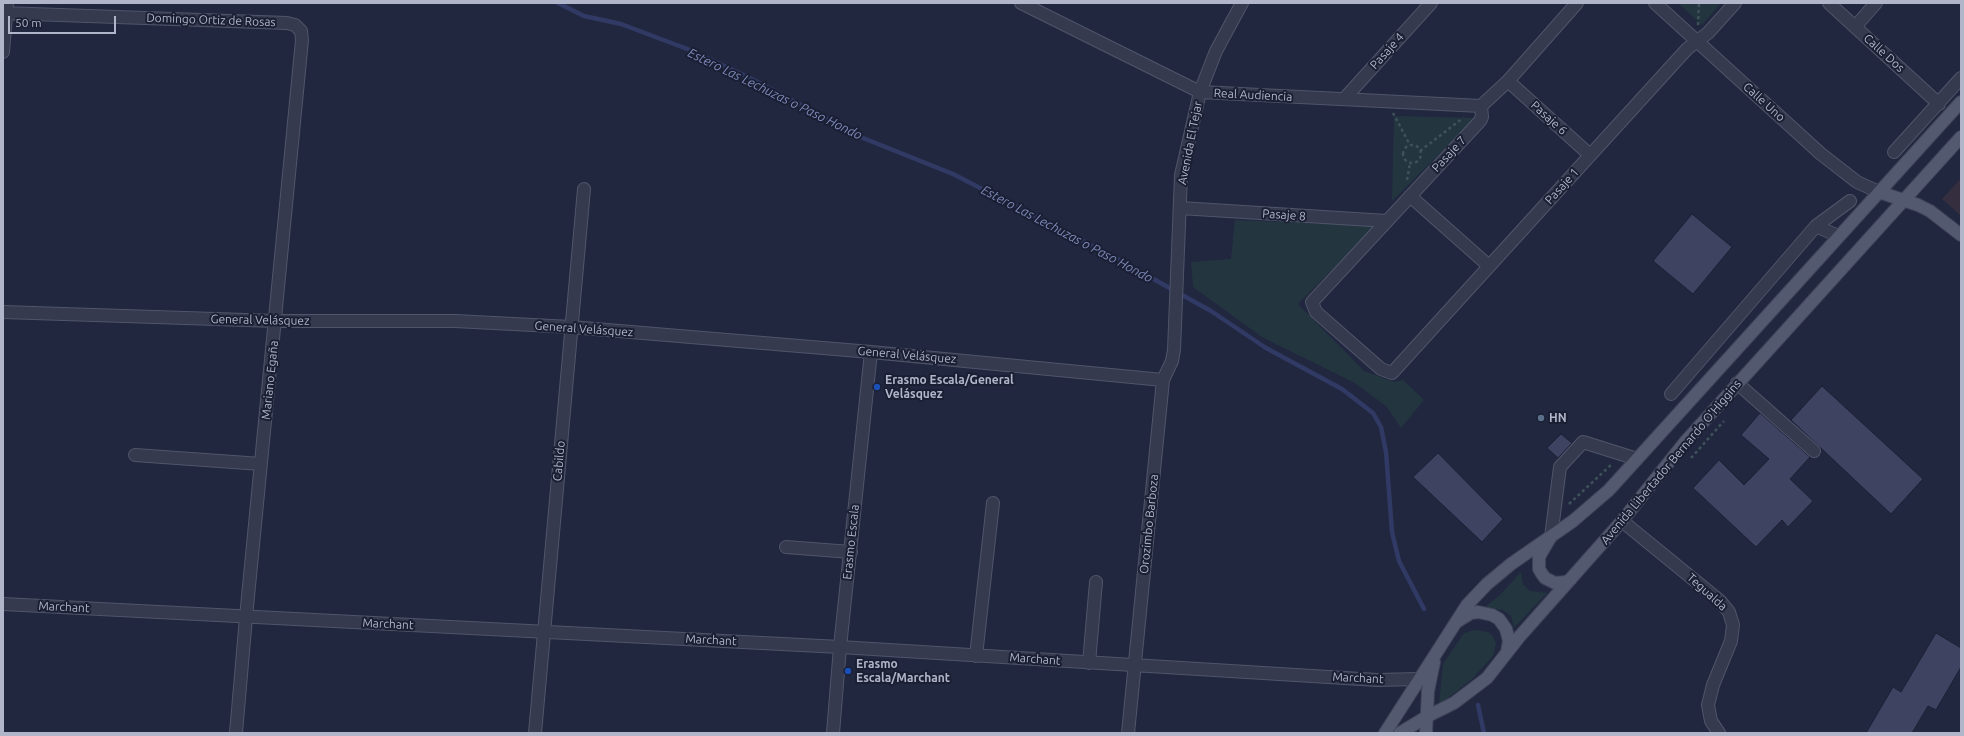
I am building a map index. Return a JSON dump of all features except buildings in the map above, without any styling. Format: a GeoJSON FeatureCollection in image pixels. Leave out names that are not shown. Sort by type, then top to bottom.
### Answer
{"type":"FeatureCollection","features":[{"type":"Feature","properties":{"kind":"main road","name":"Avenida Libertador Bernardo O'Higgins"},"geometry":{"type":"LineString","coordinates":[[1385,733],[1467,605],[1488,584],[1520,557],[1551,537],[1594,504],[1637,459],[1961,102]]}},
{"type":"Feature","properties":{"kind":"main road","name":"Avenida Libertador Bernardo O'Higgins"},"geometry":{"type":"LineString","coordinates":[[1400,733],[1428,716],[1454,703],[1488,678],[1506,653],[1622,521],[1680,447],[1961,137]]}},
{"type":"Feature","properties":{"kind":"main road"},"geometry":{"type":"LineString","coordinates":[[1880,192],[1930,211],[1961,234]]}},
{"type":"Feature","properties":{"kind":"main road"},"geometry":{"type":"LineString","coordinates":[[1551,537],[1540,557],[1539,569],[1545,578],[1555,583],[1566,582],[1571,579]]}},
{"type":"Feature","properties":{"kind":"main road"},"geometry":{"type":"LineString","coordinates":[[1455,623],[1471,613],[1478,612],[1492,615],[1503,623],[1508,634],[1509,641],[1506,653]]}},
{"type":"Feature","properties":{"kind":"main road"},"geometry":{"type":"LineString","coordinates":[[1426,733],[1430,677],[1439,649]]}},
{"type":"Feature","properties":{"kind":"street","name":"Real Audiencia"},"geometry":{"type":"LineString","coordinates":[[1021,3],[1200,92],[1344,99],[1482,111]]}},
{"type":"Feature","properties":{"kind":"street","name":"Avenida El Tejar"},"geometry":{"type":"LineString","coordinates":[[1177,316],[1181,176],[1188,136],[1200,92],[1216,51],[1242,3]]}},
{"type":"Feature","properties":{"kind":"street","name":"Pasaje 4"},"geometry":{"type":"LineString","coordinates":[[1344,99],[1431,3]]}},
{"type":"Feature","properties":{"kind":"street","name":"Pasaje 7"},"geometry":{"type":"LineString","coordinates":[[1392,373],[1381,369],[1316,312],[1312,302],[1387,222],[1577,3]]}},
{"type":"Feature","properties":{"kind":"street","name":"Calle Uno"},"geometry":{"type":"LineString","coordinates":[[1655,3],[1831,163],[1857,182],[1880,192]]}},
{"type":"Feature","properties":{"kind":"street","name":"Pasaje 1"},"geometry":{"type":"LineString","coordinates":[[1392,373],[1687,49],[1708,33],[1735,3]]}},
{"type":"Feature","properties":{"kind":"street","name":"Calle Dos"},"geometry":{"type":"LineString","coordinates":[[1829,3],[1939,104]]}},
{"type":"Feature","properties":{"kind":"street"},"geometry":{"type":"LineString","coordinates":[[1855,27],[1876,3]]}},
{"type":"Feature","properties":{"kind":"street"},"geometry":{"type":"LineString","coordinates":[[3,52],[6,10]]}},
{"type":"Feature","properties":{"kind":"street","name":"Domingo Ortiz de Rosas"},"geometry":{"type":"LineString","coordinates":[[6,10],[287,23],[299,28]]}},
{"type":"Feature","properties":{"kind":"street","name":"Mariano Egaña"},"geometry":{"type":"LineString","coordinates":[[236,733],[302,40],[299,28]]}},
{"type":"Feature","properties":{"kind":"street"},"geometry":{"type":"LineString","coordinates":[[1894,152],[1916,130],[1961,78]]}},
{"type":"Feature","properties":{"kind":"street","name":"Pasaje 6"},"geometry":{"type":"LineString","coordinates":[[1508,81],[1590,155]]}},
{"type":"Feature","properties":{"kind":"street"},"geometry":{"type":"LineString","coordinates":[[1916,130],[1922,144]]}},
{"type":"Feature","properties":{"kind":"street","name":"Cabildo"},"geometry":{"type":"LineString","coordinates":[[535,733],[584,189]]}},
{"type":"Feature","properties":{"kind":"street"},"geometry":{"type":"LineString","coordinates":[[1410,196],[1489,266]]}},
{"type":"Feature","properties":{"kind":"street"},"geometry":{"type":"LineString","coordinates":[[1671,394],[1816,226],[1850,201]]}},
{"type":"Feature","properties":{"kind":"street","name":"Pasaje 8"},"geometry":{"type":"LineString","coordinates":[[1180,208],[1387,222]]}},
{"type":"Feature","properties":{"kind":"street"},"geometry":{"type":"LineString","coordinates":[[1816,226],[1838,236]]}},
{"type":"Feature","properties":{"kind":"street","name":"General Velásquez"},"geometry":{"type":"LineString","coordinates":[[3,312],[276,321],[455,321],[572,327],[871,352],[1164,380]]}},
{"type":"Feature","properties":{"kind":"street","name":"Orozimbo Barboza"},"geometry":{"type":"LineString","coordinates":[[1128,733],[1164,380],[1172,360],[1177,316]]}},
{"type":"Feature","properties":{"kind":"street","name":"Erasmo Escala"},"geometry":{"type":"LineString","coordinates":[[833,733],[840,647],[871,352]]}},
{"type":"Feature","properties":{"kind":"street"},"geometry":{"type":"LineString","coordinates":[[1689,374],[1699,389]]}},
{"type":"Feature","properties":{"kind":"street"},"geometry":{"type":"LineString","coordinates":[[1737,383],[1814,451]]}},
{"type":"Feature","properties":{"kind":"street"},"geometry":{"type":"LineString","coordinates":[[1551,537],[1560,467],[1584,442],[1637,459]]}},
{"type":"Feature","properties":{"kind":"street"},"geometry":{"type":"LineString","coordinates":[[135,455],[261,464]]}},
{"type":"Feature","properties":{"kind":"street"},"geometry":{"type":"LineString","coordinates":[[976,656],[993,503]]}},
{"type":"Feature","properties":{"kind":"street","name":"Tegualda"},"geometry":{"type":"LineString","coordinates":[[1622,521],[1720,601],[1729,612],[1733,626],[1731,641],[1713,685],[1708,705],[1711,721],[1719,733]]}},
{"type":"Feature","properties":{"kind":"street"},"geometry":{"type":"LineString","coordinates":[[786,547],[850,552]]}},
{"type":"Feature","properties":{"kind":"street"},"geometry":{"type":"LineString","coordinates":[[1089,663],[1096,582]]}},
{"type":"Feature","properties":{"kind":"street","name":"Marchant"},"geometry":{"type":"LineString","coordinates":[[3,604],[840,647],[1377,680],[1419,678]]}},
{"type":"Feature","properties":{"kind":"path"},"geometry":{"type":"LineString","coordinates":[[1697,41],[1699,3]]}},
{"type":"Feature","properties":{"kind":"path"},"geometry":{"type":"LineString","coordinates":[[1420,151],[1416,146],[1410,145],[1405,148],[1403,153],[1404,158],[1408,162],[1413,163],[1418,160],[1420,151],[1466,116],[1482,111]]}},
{"type":"Feature","properties":{"kind":"path"},"geometry":{"type":"LineString","coordinates":[[1393,113],[1410,145]]}},
{"type":"Feature","properties":{"kind":"shaded area"},"geometry":{"type":"Polygon","coordinates":[[[1678,3],[1721,3],[1702,25],[1678,3]]]}},
{"type":"Feature","properties":{"kind":"shaded area"},"geometry":{"type":"Polygon","coordinates":[[[1394,116],[1475,118],[1392,201],[1394,116]]]}},
{"type":"Feature","properties":{"kind":"shaded area"},"geometry":{"type":"Polygon","coordinates":[[[1961,178],[1961,216],[1942,199],[1961,178]]]}},
{"type":"Feature","properties":{"kind":"shaded area"},"geometry":{"type":"Polygon","coordinates":[[[1235,220],[1375,226],[1298,304],[1364,371],[1394,382],[1403,380],[1424,400],[1401,428],[1387,407],[1355,383],[1262,337],[1193,287],[1191,262],[1231,259],[1235,220]]]}},
{"type":"Feature","properties":{"kind":"shaded area"},"geometry":{"type":"Polygon","coordinates":[[[1521,572],[1523,584],[1530,591],[1547,593],[1514,628],[1511,616],[1503,610],[1484,608],[1501,594],[1521,572]]]}},
{"type":"Feature","properties":{"kind":"shaded area"},"geometry":{"type":"Polygon","coordinates":[[[1474,630],[1488,632],[1493,636],[1496,644],[1493,656],[1472,679],[1439,705],[1443,664],[1464,633],[1474,630]]]}},
{"type":"Feature","properties":{"kind":"waterway","name":"Estero Las Lechuzas o Paso Hondo"},"geometry":{"type":"LineString","coordinates":[[558,3],[584,16],[621,24],[690,50],[750,78],[863,138],[953,174],[1112,256],[1211,311],[1266,348],[1342,389],[1373,413],[1381,427],[1386,452],[1392,532],[1399,561],[1424,609]]}},
{"type":"Feature","properties":{"kind":"waterway","name":"Estero Las Lechuzas o Paso Hondo"},"geometry":{"type":"LineString","coordinates":[[1478,705],[1484,733]]}},
{"type":"Feature","properties":{"kind":"place","name":"Erasmo Escala/General Velásquez"},"geometry":{"type":"Point","coordinates":[877,387]}},
{"type":"Feature","properties":{"kind":"place","name":"HN"},"geometry":{"type":"Point","coordinates":[1541,418]}},
{"type":"Feature","properties":{"kind":"place","name":"Erasmo Escala/Marchant"},"geometry":{"type":"Point","coordinates":[848,671]}}]}
